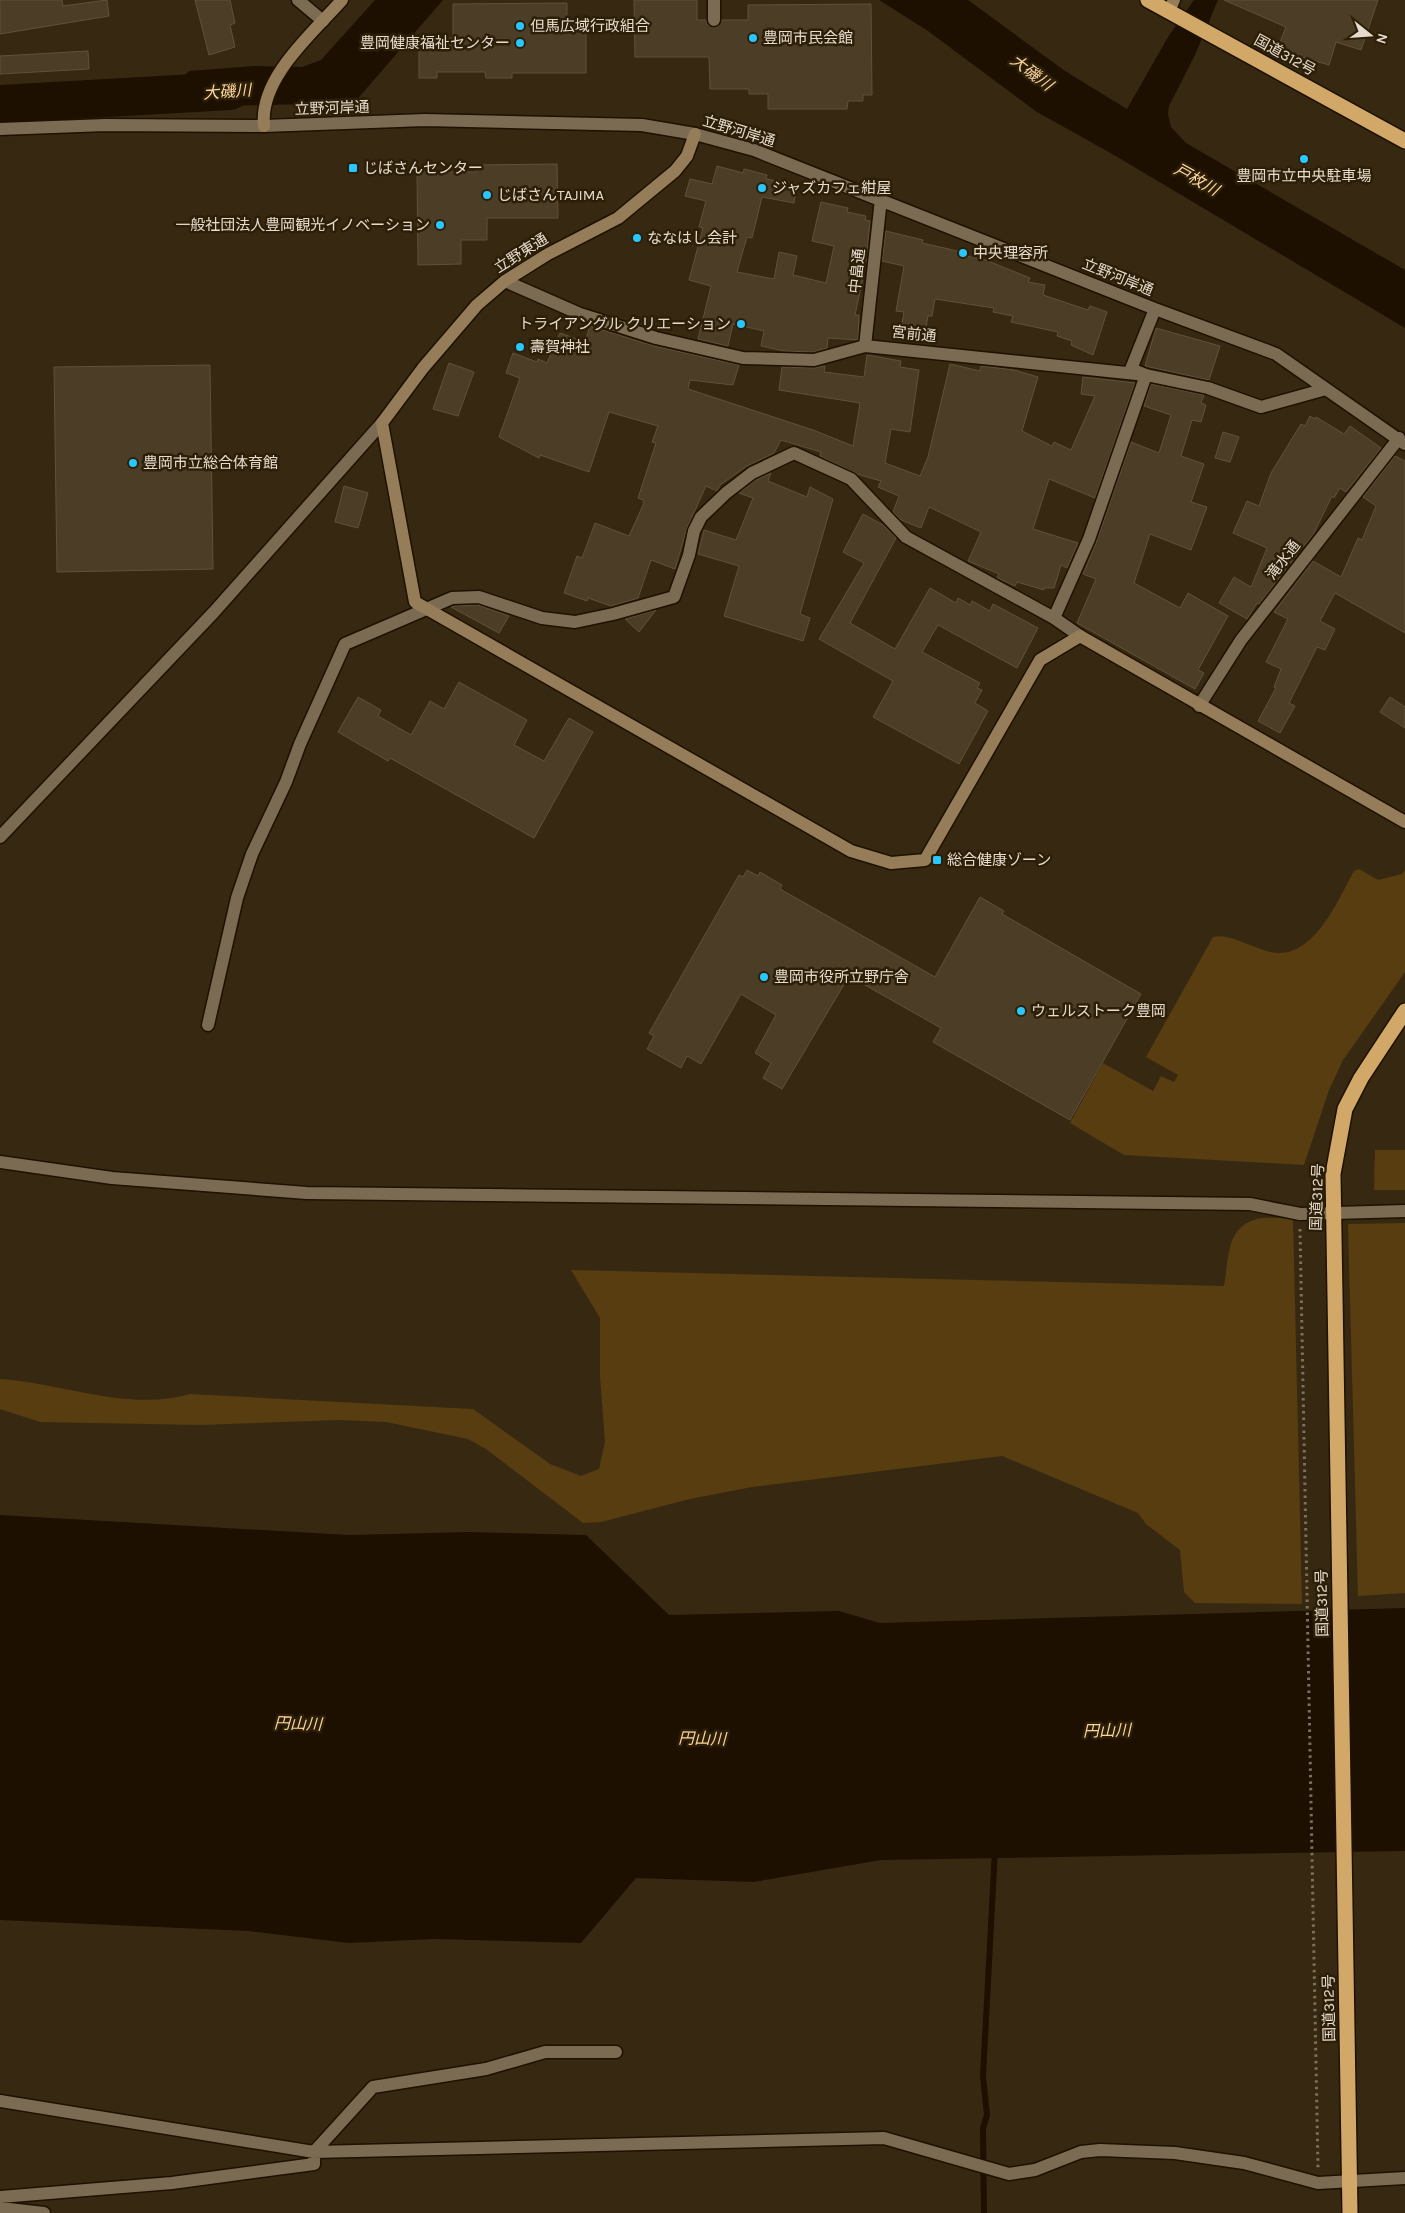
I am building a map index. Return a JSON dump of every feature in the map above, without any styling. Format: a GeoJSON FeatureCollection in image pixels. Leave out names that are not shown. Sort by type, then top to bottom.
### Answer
{"type":"FeatureCollection","features":[{"type":"Feature","properties":{"kind":"highway","name":"国道312号"},"geometry":{"type":"LineString","coordinates":[[1148,0],[1172,6],[1405,142]]}},
{"type":"Feature","properties":{"kind":"highway","name":"国道312号"},"geometry":{"type":"LineString","coordinates":[[1350,2213],[1333,1174],[1346,1109],[1361,1078],[1405,1011]]}},
{"type":"Feature","properties":{"kind":"street"},"geometry":{"type":"LineString","coordinates":[[298,0],[324,21]]}},
{"type":"Feature","properties":{"kind":"street"},"geometry":{"type":"LineString","coordinates":[[263,120],[272,83],[286,64],[342,0]]}},
{"type":"Feature","properties":{"kind":"street"},"geometry":{"type":"LineString","coordinates":[[714,0],[714,20]]}},
{"type":"Feature","properties":{"kind":"street","name":"立野河岸通"},"geometry":{"type":"LineString","coordinates":[[0,129],[263,120],[435,120],[642,125],[696,134],[754,150],[1155,309],[1276,354],[1402,441]]}},
{"type":"Feature","properties":{"kind":"street","name":"立野東通"},"geometry":{"type":"LineString","coordinates":[[382,423],[423,368],[477,305],[505,281],[548,254],[618,218],[675,172],[686,156],[696,134]]}},
{"type":"Feature","properties":{"kind":"street","name":"中畠通"},"geometry":{"type":"LineString","coordinates":[[865,346],[881,199]]}},
{"type":"Feature","properties":{"kind":"street","name":"宮前通"},"geometry":{"type":"LineString","coordinates":[[505,281],[580,314],[656,338],[744,358],[814,360],[865,346],[1146,375],[1208,388],[1261,407],[1326,389]]}},
{"type":"Feature","properties":{"kind":"street"},"geometry":{"type":"LineString","coordinates":[[1054,618],[1089,539],[1146,375],[1131,370],[1155,309]]}},
{"type":"Feature","properties":{"kind":"street"},"geometry":{"type":"LineString","coordinates":[[382,423],[416,602],[851,851],[891,863],[924,860],[1040,660],[1080,636]]}},
{"type":"Feature","properties":{"kind":"street"},"geometry":{"type":"LineString","coordinates":[[0,837],[220,605],[382,423]]}},
{"type":"Feature","properties":{"kind":"street","name":"滝水通"},"geometry":{"type":"LineString","coordinates":[[1199,706],[1241,640],[1402,441]]}},
{"type":"Feature","properties":{"kind":"street"},"geometry":{"type":"LineString","coordinates":[[208,1026],[237,898],[249,863],[345,644],[452,598],[479,597],[542,618],[576,622],[674,597],[689,555],[694,531],[701,517],[726,493],[752,473],[794,453],[851,479],[906,537],[1054,618],[1080,636],[1199,706],[1405,822]]}},
{"type":"Feature","properties":{"kind":"street"},"geometry":{"type":"LineString","coordinates":[[0,1162],[112,1178],[307,1193],[1250,1204],[1300,1214],[1405,1211]]}},
{"type":"Feature","properties":{"kind":"street"},"geometry":{"type":"LineString","coordinates":[[0,2197],[172,2183],[314,2164],[314,2152],[373,2087],[486,2068],[545,2052],[616,2052]]}},
{"type":"Feature","properties":{"kind":"street"},"geometry":{"type":"LineString","coordinates":[[0,2101],[314,2152],[884,2138],[1009,2174],[1035,2170],[1081,2152],[1100,2150],[1175,2153],[1244,2163],[1318,2183],[1405,2178]]}},
{"type":"Feature","properties":{"kind":"street"},"geometry":{"type":"LineString","coordinates":[[0,2208],[44,2213]]}},
{"type":"Feature","properties":{"kind":"path"},"geometry":{"type":"LineString","coordinates":[[1300,1223],[1318,2172]]}},
{"type":"Feature","properties":{"kind":"shaded area"},"geometry":{"type":"Polygon","coordinates":[[[1359,869],[1378,880],[1402,874],[1405,870],[1405,972],[1343,1060],[1329,1090],[1304,1165],[1124,1155],[1070,1123],[1103,1063],[1153,1091],[1161,1076],[1174,1082],[1178,1075],[1146,1057],[1213,937],[1232,938],[1272,953],[1293,950],[1305,944],[1316,934],[1334,909],[1354,871],[1359,869]]]}},
{"type":"Feature","properties":{"kind":"shaded area"},"geometry":{"type":"Polygon","coordinates":[[[1375,1150],[1405,1150],[1405,1190],[1374,1190],[1375,1150]]]}},
{"type":"Feature","properties":{"kind":"shaded area"},"geometry":{"type":"Polygon","coordinates":[[[1293,1218],[1302,1604],[1195,1603],[1184,1592],[1180,1550],[1146,1524],[1138,1513],[1002,1456],[752,1487],[690,1499],[601,1522],[583,1523],[486,1449],[468,1439],[386,1422],[339,1420],[201,1425],[40,1422],[0,1409],[0,1379],[95,1395],[143,1400],[167,1399],[190,1394],[473,1409],[550,1464],[581,1476],[599,1469],[605,1442],[600,1376],[600,1318],[571,1270],[1224,1286],[1230,1247],[1238,1231],[1245,1224],[1258,1219],[1293,1218]]]}},
{"type":"Feature","properties":{"kind":"shaded area"},"geometry":{"type":"Polygon","coordinates":[[[1405,1223],[1405,1593],[1358,1596],[1348,1224],[1405,1223]]]}},
{"type":"Feature","properties":{"kind":"water"},"geometry":{"type":"Polygon","coordinates":[[[375,0],[443,0],[354,103],[178,107],[177,85],[189,71],[254,66],[302,67],[321,60],[375,0]]]}},
{"type":"Feature","properties":{"kind":"water","name":"戸枚川"},"geometry":{"type":"Polygon","coordinates":[[[879,0],[968,0],[1065,71],[1127,109],[1168,37],[1194,0],[1218,0],[1195,55],[1169,106],[1168,114],[1171,127],[1186,143],[1405,270],[1405,328],[1114,155],[1037,112],[928,31],[879,0]]]}},
{"type":"Feature","properties":{"kind":"water","name":"円山川"},"geometry":{"type":"Polygon","coordinates":[[[0,1515],[349,1535],[468,1532],[586,1535],[669,1615],[839,1611],[880,1623],[1405,1608],[1405,1851],[881,1860],[754,1882],[636,1878],[581,1943],[434,1939],[349,1943],[248,1931],[0,1920],[0,1515]]]}},
{"type":"Feature","properties":{"kind":"building"},"geometry":{"type":"Polygon","coordinates":[[[0,0],[62,0],[63,6],[107,0],[109,16],[0,34],[0,0]]]}},
{"type":"Feature","properties":{"kind":"building"},"geometry":{"type":"Polygon","coordinates":[[[195,0],[230,0],[235,23],[230,25],[235,47],[209,55],[195,0]]]}},
{"type":"Feature","properties":{"kind":"building","name":"豊岡市民会館"},"geometry":{"type":"Polygon","coordinates":[[[634,0],[697,0],[697,20],[706,20],[707,24],[714,28],[718,27],[722,20],[748,20],[748,5],[871,4],[872,95],[863,95],[863,101],[848,101],[847,109],[768,109],[768,94],[749,94],[749,89],[710,89],[709,57],[635,57],[634,0]]]}},
{"type":"Feature","properties":{"kind":"building"},"geometry":{"type":"Polygon","coordinates":[[[1224,0],[1378,0],[1361,50],[1336,42],[1329,65],[1302,57],[1300,60],[1278,47],[1286,27],[1224,0]]]}},
{"type":"Feature","properties":{"kind":"building","name":"豊岡健康福祉センター"},"geometry":{"type":"Polygon","coordinates":[[[567,3],[567,26],[586,26],[586,73],[512,73],[512,78],[486,78],[485,72],[437,72],[437,78],[419,78],[419,48],[428,39],[453,38],[453,4],[567,3]]]}},
{"type":"Feature","properties":{"kind":"building"},"geometry":{"type":"Polygon","coordinates":[[[88,51],[89,69],[0,74],[0,56],[88,51]]]}},
{"type":"Feature","properties":{"kind":"building","name":"じばさんTAJIMA"},"geometry":{"type":"Polygon","coordinates":[[[557,164],[558,218],[487,218],[487,240],[461,240],[461,264],[418,265],[417,172],[476,172],[476,165],[557,164]]]}},
{"type":"Feature","properties":{"kind":"building"},"geometry":{"type":"Polygon","coordinates":[[[717,166],[743,173],[744,169],[767,175],[766,179],[797,184],[794,203],[762,197],[752,238],[747,237],[737,272],[774,279],[779,252],[797,256],[793,275],[826,283],[834,246],[812,241],[821,202],[848,208],[847,212],[866,216],[865,220],[870,221],[866,263],[855,315],[859,315],[858,340],[828,338],[827,348],[813,352],[784,351],[761,346],[764,331],[733,324],[728,346],[698,339],[711,286],[689,280],[703,228],[699,227],[706,201],[685,196],[690,179],[712,184],[717,166]]]}},
{"type":"Feature","properties":{"kind":"building"},"geometry":{"type":"Polygon","coordinates":[[[886,231],[923,240],[922,243],[966,253],[965,256],[983,259],[1030,278],[1028,282],[1045,285],[1043,295],[1088,310],[1090,306],[1107,312],[1093,355],[1071,345],[1072,341],[1057,336],[1058,332],[1011,322],[1013,316],[993,312],[994,308],[935,299],[932,316],[928,316],[924,339],[900,335],[904,312],[896,311],[904,266],[882,261],[886,231]]]}},
{"type":"Feature","properties":{"kind":"building"},"geometry":{"type":"Polygon","coordinates":[[[590,326],[654,346],[739,365],[733,385],[690,380],[688,389],[813,430],[853,446],[860,403],[779,390],[782,367],[814,368],[825,366],[824,372],[864,377],[867,355],[901,361],[900,367],[919,370],[910,432],[891,429],[885,463],[920,476],[928,457],[950,364],[980,371],[981,366],[1014,370],[1038,377],[1022,431],[1052,446],[1054,442],[1071,450],[1095,396],[1081,394],[1083,377],[1135,383],[1095,498],[1049,479],[1033,529],[1078,543],[1067,568],[1061,565],[1054,588],[1044,588],[1044,590],[1017,582],[1015,586],[997,578],[999,574],[968,561],[981,532],[929,507],[921,528],[901,520],[893,512],[899,496],[878,487],[881,481],[857,474],[820,456],[821,452],[781,440],[774,453],[747,466],[720,485],[717,491],[706,486],[687,528],[675,569],[651,560],[638,598],[611,606],[588,598],[587,601],[564,593],[577,556],[582,558],[595,523],[629,536],[644,503],[643,500],[638,498],[656,443],[652,442],[658,426],[609,412],[589,472],[540,455],[539,458],[499,437],[520,378],[506,373],[513,353],[537,362],[538,359],[547,363],[560,333],[585,342],[590,326]]]}},
{"type":"Feature","properties":{"kind":"building"},"geometry":{"type":"Polygon","coordinates":[[[1156,328],[1220,346],[1209,380],[1145,366],[1156,328]]]}},
{"type":"Feature","properties":{"kind":"building"},"geometry":{"type":"Polygon","coordinates":[[[449,363],[474,372],[458,416],[433,409],[449,363]]]}},
{"type":"Feature","properties":{"kind":"building"},"geometry":{"type":"Polygon","coordinates":[[[210,365],[213,569],[57,572],[54,367],[210,365]]]}},
{"type":"Feature","properties":{"kind":"building"},"geometry":{"type":"Polygon","coordinates":[[[1151,384],[1204,395],[1201,403],[1206,405],[1201,422],[1192,420],[1181,456],[1204,464],[1191,502],[1207,507],[1191,550],[1150,534],[1134,583],[1180,608],[1188,593],[1228,616],[1198,670],[1204,673],[1195,689],[1077,623],[1096,579],[1083,574],[1096,543],[1131,442],[1159,453],[1171,415],[1144,406],[1151,384]]]}},
{"type":"Feature","properties":{"kind":"building"},"geometry":{"type":"Polygon","coordinates":[[[1310,416],[1315,419],[1316,417],[1344,434],[1350,426],[1381,448],[1346,492],[1340,488],[1334,498],[1332,496],[1314,533],[1259,604],[1257,603],[1247,619],[1219,603],[1234,577],[1251,587],[1267,548],[1233,533],[1247,501],[1259,506],[1271,473],[1301,424],[1305,426],[1310,416]]]}},
{"type":"Feature","properties":{"kind":"building"},"geometry":{"type":"Polygon","coordinates":[[[1223,432],[1239,437],[1230,462],[1215,458],[1223,432]]]}},
{"type":"Feature","properties":{"kind":"building"},"geometry":{"type":"Polygon","coordinates":[[[1395,456],[1405,461],[1405,633],[1335,593],[1320,621],[1335,629],[1325,650],[1317,647],[1289,703],[1295,706],[1280,733],[1258,721],[1276,688],[1274,687],[1281,669],[1266,662],[1288,619],[1274,612],[1313,561],[1341,577],[1358,538],[1362,540],[1376,506],[1363,497],[1395,456]]]}},
{"type":"Feature","properties":{"kind":"building"},"geometry":{"type":"Polygon","coordinates":[[[771,473],[768,481],[807,497],[810,487],[833,499],[800,614],[810,618],[803,641],[724,616],[739,566],[698,554],[704,530],[736,540],[753,498],[739,493],[756,480],[771,473]]]}},
{"type":"Feature","properties":{"kind":"building"},"geometry":{"type":"Polygon","coordinates":[[[344,486],[368,493],[358,528],[335,522],[344,486]]]}},
{"type":"Feature","properties":{"kind":"building"},"geometry":{"type":"Polygon","coordinates":[[[863,514],[883,525],[896,538],[850,623],[895,649],[930,588],[956,603],[958,598],[970,605],[972,601],[990,611],[993,604],[1038,628],[1017,668],[938,625],[922,652],[980,683],[977,688],[982,690],[975,703],[988,711],[959,764],[873,717],[893,681],[819,639],[864,563],[843,552],[863,514]]]}},
{"type":"Feature","properties":{"kind":"building"},"geometry":{"type":"Polygon","coordinates":[[[478,605],[509,616],[499,633],[451,607],[478,605]]]}},
{"type":"Feature","properties":{"kind":"building"},"geometry":{"type":"Polygon","coordinates":[[[656,610],[639,632],[625,619],[656,610]]]}},
{"type":"Feature","properties":{"kind":"building"},"geometry":{"type":"Polygon","coordinates":[[[459,682],[527,720],[514,745],[544,761],[569,718],[593,732],[534,838],[390,758],[388,761],[338,732],[358,697],[381,710],[378,716],[411,735],[430,701],[444,709],[459,682]]]}},
{"type":"Feature","properties":{"kind":"building"},"geometry":{"type":"Polygon","coordinates":[[[1390,697],[1405,707],[1405,728],[1380,712],[1390,697]]]}},
{"type":"Feature","properties":{"kind":"building"},"geometry":{"type":"Polygon","coordinates":[[[747,870],[758,876],[760,872],[782,885],[780,889],[935,977],[980,897],[1004,911],[1002,914],[1141,994],[1070,1120],[933,1042],[941,1028],[849,976],[782,1089],[763,1078],[771,1063],[755,1053],[776,1015],[741,994],[701,1064],[687,1056],[681,1068],[647,1049],[654,1036],[649,1033],[739,875],[743,877],[747,870]]]}},
{"type":"Feature","properties":{"kind":"waterway","name":"大磯川"},"geometry":{"type":"LineString","coordinates":[[0,104],[230,91]]}},
{"type":"Feature","properties":{"kind":"waterway"},"geometry":{"type":"LineString","coordinates":[[984,2213],[983,2128],[987,2115],[983,2076],[995,1850]]}},
{"type":"Feature","properties":{"kind":"place","name":"但馬広域行政組合"},"geometry":{"type":"Point","coordinates":[520,26]}},
{"type":"Feature","properties":{"kind":"place","name":"豊岡市民会館"},"geometry":{"type":"Point","coordinates":[753,38]}},
{"type":"Feature","properties":{"kind":"place","name":"豊岡健康福祉センター"},"geometry":{"type":"Point","coordinates":[520,43]}},
{"type":"Feature","properties":{"kind":"place","name":"豊岡市立中央駐車場"},"geometry":{"type":"Point","coordinates":[1304,159]}},
{"type":"Feature","properties":{"kind":"place","name":"じばさんセンター"},"geometry":{"type":"Point","coordinates":[353,168]}},
{"type":"Feature","properties":{"kind":"place","name":"ジャズカフェ紺屋"},"geometry":{"type":"Point","coordinates":[762,188]}},
{"type":"Feature","properties":{"kind":"place","name":"じばさんTAJIMA"},"geometry":{"type":"Point","coordinates":[487,195]}},
{"type":"Feature","properties":{"kind":"place","name":"一般社団法人豊岡観光イノベーション"},"geometry":{"type":"Point","coordinates":[440,225]}},
{"type":"Feature","properties":{"kind":"place","name":"ななはし会計"},"geometry":{"type":"Point","coordinates":[637,238]}},
{"type":"Feature","properties":{"kind":"place","name":"中央理容所"},"geometry":{"type":"Point","coordinates":[963,253]}},
{"type":"Feature","properties":{"kind":"place","name":"トライアングル クリエーション"},"geometry":{"type":"Point","coordinates":[741,324]}},
{"type":"Feature","properties":{"kind":"place","name":"壽賀神社"},"geometry":{"type":"Point","coordinates":[520,347]}},
{"type":"Feature","properties":{"kind":"place","name":"豊岡市立総合体育館"},"geometry":{"type":"Point","coordinates":[133,463]}},
{"type":"Feature","properties":{"kind":"place","name":"総合健康ゾーン"},"geometry":{"type":"Point","coordinates":[937,860]}},
{"type":"Feature","properties":{"kind":"place","name":"豊岡市役所立野庁舎"},"geometry":{"type":"Point","coordinates":[764,977]}},
{"type":"Feature","properties":{"kind":"place","name":"ウェルストーク豊岡"},"geometry":{"type":"Point","coordinates":[1021,1011]}}]}
